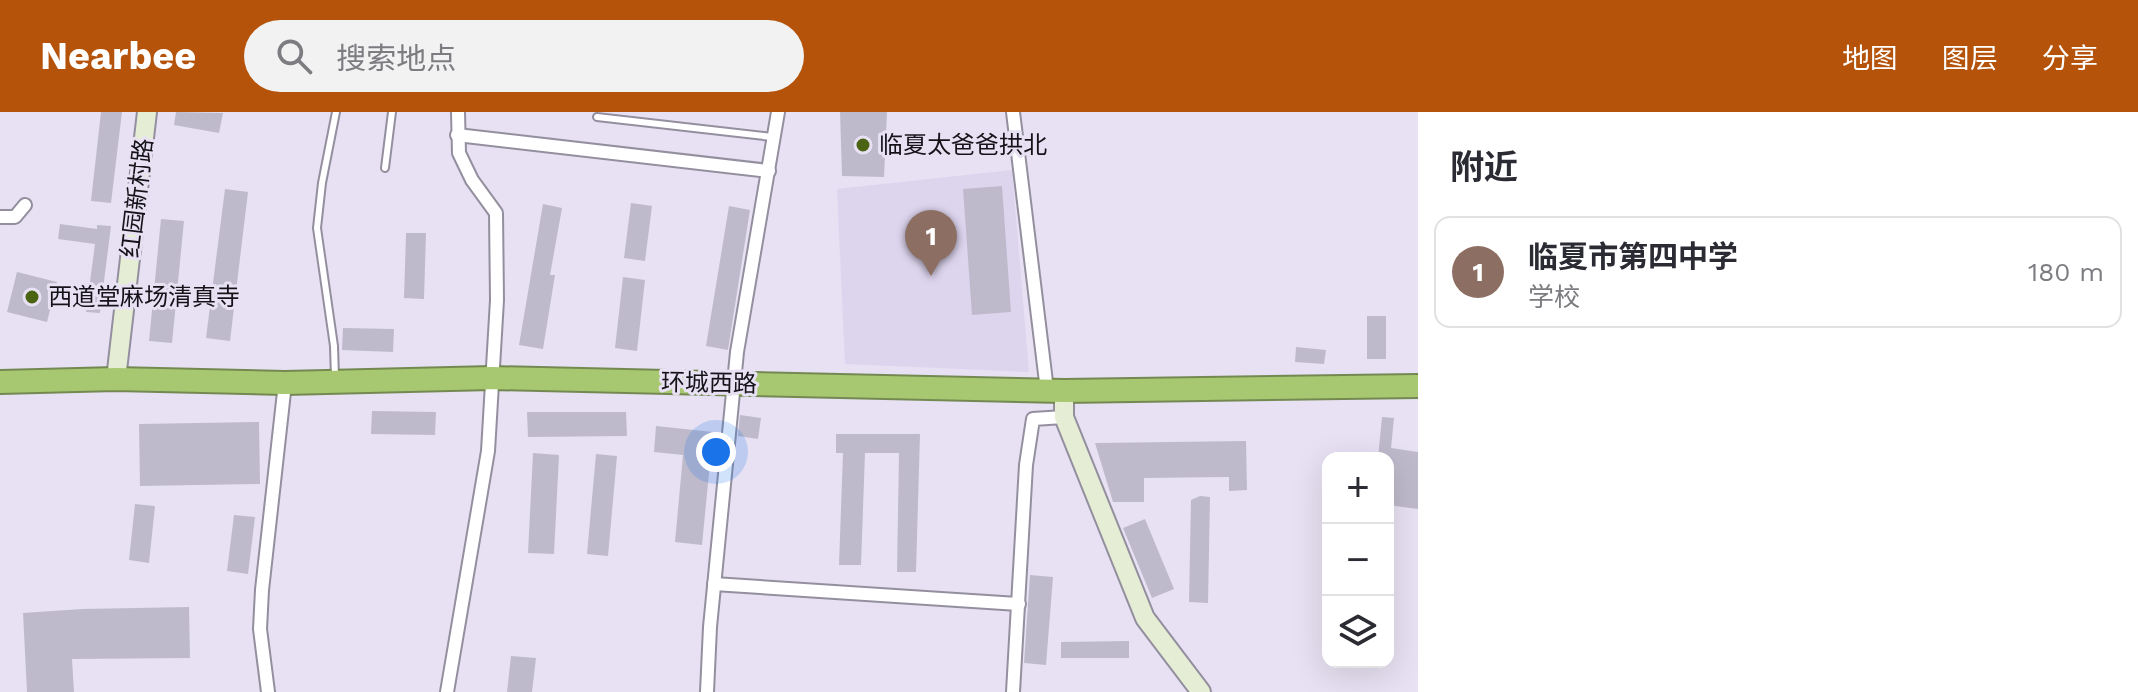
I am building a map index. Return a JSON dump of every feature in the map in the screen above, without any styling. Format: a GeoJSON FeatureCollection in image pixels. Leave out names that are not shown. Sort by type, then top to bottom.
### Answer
{"type":"FeatureCollection","features":[{"type":"Feature","properties":{"kind":"highway","name":"环城西路"},"geometry":{"type":"LineString","coordinates":[[0,382],[116,379],[285,383],[492,378],[1056,391],[1418,386]]}},
{"type":"Feature","properties":{"kind":"street","name":"红园新村路"},"geometry":{"type":"LineString","coordinates":[[116,379],[147,112]]}},
{"type":"Feature","properties":{"kind":"street"},"geometry":{"type":"LineString","coordinates":[[447,692],[488,451],[497,300],[496,213],[472,180],[459,153],[458,112]]}},
{"type":"Feature","properties":{"kind":"street"},"geometry":{"type":"LineString","coordinates":[[707,692],[729,414],[778,112]]}},
{"type":"Feature","properties":{"kind":"street"},"geometry":{"type":"LineString","coordinates":[[1013,112],[1056,391],[1064,417],[1145,618],[1201,692]]}},
{"type":"Feature","properties":{"kind":"street"},"geometry":{"type":"LineString","coordinates":[[457,135],[769,171]]}},
{"type":"Feature","properties":{"kind":"street"},"geometry":{"type":"LineString","coordinates":[[0,217],[15,217],[25,205]]}},
{"type":"Feature","properties":{"kind":"street"},"geometry":{"type":"LineString","coordinates":[[268,692],[260,629],[262,590],[285,383]]}},
{"type":"Feature","properties":{"kind":"street"},"geometry":{"type":"LineString","coordinates":[[1013,692],[1026,465],[1033,419],[1064,417]]}},
{"type":"Feature","properties":{"kind":"street"},"geometry":{"type":"LineString","coordinates":[[714,584],[1019,604]]}},
{"type":"Feature","properties":{"kind":"lane"},"geometry":{"type":"LineString","coordinates":[[335,382],[334,346],[317,228],[336,112]]}},
{"type":"Feature","properties":{"kind":"lane"},"geometry":{"type":"LineString","coordinates":[[385,168],[392,112]]}},
{"type":"Feature","properties":{"kind":"lane"},"geometry":{"type":"LineString","coordinates":[[597,117],[774,137]]}},
{"type":"Feature","properties":{"kind":"shaded area"},"geometry":{"type":"Polygon","coordinates":[[[1012,170],[1029,372],[845,364],[837,189],[1012,170]]]}},
{"type":"Feature","properties":{"kind":"building"},"geometry":{"type":"Polygon","coordinates":[[[101,112],[122,112],[111,203],[91,201],[101,112]]]}},
{"type":"Feature","properties":{"kind":"building"},"geometry":{"type":"Polygon","coordinates":[[[176,112],[223,113],[219,133],[174,125],[176,112]]]}},
{"type":"Feature","properties":{"kind":"building","name":"临夏太爸爸拱北"},"geometry":{"type":"Polygon","coordinates":[[[840,112],[887,112],[884,177],[842,176],[840,112]]]}},
{"type":"Feature","properties":{"kind":"building"},"geometry":{"type":"Polygon","coordinates":[[[1002,186],[1011,312],[972,315],[963,189],[1002,186]]]}},
{"type":"Feature","properties":{"kind":"building"},"geometry":{"type":"Polygon","coordinates":[[[225,189],[248,192],[230,341],[206,338],[225,189]]]}},
{"type":"Feature","properties":{"kind":"building"},"geometry":{"type":"Polygon","coordinates":[[[631,203],[652,206],[645,261],[624,258],[631,203]]]}},
{"type":"Feature","properties":{"kind":"building"},"geometry":{"type":"Polygon","coordinates":[[[543,204],[562,208],[550,275],[555,275],[543,349],[519,345],[543,204]]]}},
{"type":"Feature","properties":{"kind":"building"},"geometry":{"type":"Polygon","coordinates":[[[729,206],[750,210],[728,350],[706,346],[729,206]]]}},
{"type":"Feature","properties":{"kind":"building"},"geometry":{"type":"Polygon","coordinates":[[[161,219],[184,221],[172,343],[149,341],[161,219]]]}},
{"type":"Feature","properties":{"kind":"building"},"geometry":{"type":"Polygon","coordinates":[[[60,224],[97,229],[97,225],[111,226],[100,313],[86,312],[95,244],[58,239],[60,224]]]}},
{"type":"Feature","properties":{"kind":"building"},"geometry":{"type":"Polygon","coordinates":[[[406,233],[426,233],[424,299],[404,298],[406,233]]]}},
{"type":"Feature","properties":{"kind":"building","name":"西道堂麻场清真寺"},"geometry":{"type":"Polygon","coordinates":[[[17,272],[57,282],[47,322],[7,312],[17,272]]]}},
{"type":"Feature","properties":{"kind":"building"},"geometry":{"type":"Polygon","coordinates":[[[623,277],[645,280],[637,351],[615,348],[623,277]]]}},
{"type":"Feature","properties":{"kind":"building"},"geometry":{"type":"Polygon","coordinates":[[[1367,316],[1386,316],[1386,359],[1367,359],[1367,316]]]}},
{"type":"Feature","properties":{"kind":"building"},"geometry":{"type":"Polygon","coordinates":[[[343,328],[394,329],[393,352],[342,350],[343,328]]]}},
{"type":"Feature","properties":{"kind":"building"},"geometry":{"type":"Polygon","coordinates":[[[1296,347],[1326,350],[1324,364],[1295,362],[1296,347]]]}},
{"type":"Feature","properties":{"kind":"building"},"geometry":{"type":"Polygon","coordinates":[[[372,411],[436,412],[435,435],[371,434],[372,411]]]}},
{"type":"Feature","properties":{"kind":"building"},"geometry":{"type":"Polygon","coordinates":[[[527,412],[626,412],[627,436],[528,437],[527,412]]]}},
{"type":"Feature","properties":{"kind":"building"},"geometry":{"type":"Polygon","coordinates":[[[740,415],[761,418],[758,439],[738,436],[740,415]]]}},
{"type":"Feature","properties":{"kind":"building"},"geometry":{"type":"Polygon","coordinates":[[[1382,417],[1394,418],[1391,448],[1418,452],[1418,509],[1394,506],[1394,452],[1379,452],[1382,417]]]}},
{"type":"Feature","properties":{"kind":"building"},"geometry":{"type":"Polygon","coordinates":[[[259,422],[260,484],[140,486],[139,424],[259,422]]]}},
{"type":"Feature","properties":{"kind":"building"},"geometry":{"type":"Polygon","coordinates":[[[656,426],[713,432],[702,545],[675,542],[683,455],[654,452],[656,426]]]}},
{"type":"Feature","properties":{"kind":"building"},"geometry":{"type":"Polygon","coordinates":[[[836,434],[920,434],[916,572],[897,572],[899,453],[865,453],[861,565],[839,565],[843,453],[836,453],[836,434]]]}},
{"type":"Feature","properties":{"kind":"building"},"geometry":{"type":"Polygon","coordinates":[[[1246,441],[1247,490],[1229,491],[1229,477],[1144,478],[1144,502],[1113,502],[1095,443],[1246,441]]]}},
{"type":"Feature","properties":{"kind":"building"},"geometry":{"type":"Polygon","coordinates":[[[533,453],[559,455],[554,554],[528,553],[533,453]]]}},
{"type":"Feature","properties":{"kind":"building"},"geometry":{"type":"Polygon","coordinates":[[[596,454],[617,456],[608,556],[587,554],[596,454]]]}},
{"type":"Feature","properties":{"kind":"building"},"geometry":{"type":"Polygon","coordinates":[[[1200,496],[1210,497],[1208,603],[1189,602],[1191,500],[1200,496]]]}},
{"type":"Feature","properties":{"kind":"building"},"geometry":{"type":"Polygon","coordinates":[[[135,504],[155,506],[149,563],[129,560],[135,504]]]}},
{"type":"Feature","properties":{"kind":"building"},"geometry":{"type":"Polygon","coordinates":[[[234,515],[255,517],[248,574],[227,571],[234,515]]]}},
{"type":"Feature","properties":{"kind":"building"},"geometry":{"type":"Polygon","coordinates":[[[1145,519],[1174,589],[1152,598],[1123,528],[1145,519]]]}},
{"type":"Feature","properties":{"kind":"building"},"geometry":{"type":"Polygon","coordinates":[[[1030,575],[1053,577],[1046,665],[1024,663],[1030,575]]]}},
{"type":"Feature","properties":{"kind":"building"},"geometry":{"type":"Polygon","coordinates":[[[189,607],[190,658],[72,659],[74,692],[27,692],[23,613],[189,607]]]}},
{"type":"Feature","properties":{"kind":"building"},"geometry":{"type":"Polygon","coordinates":[[[1129,641],[1129,658],[1061,658],[1061,642],[1129,641]]]}},
{"type":"Feature","properties":{"kind":"building"},"geometry":{"type":"Polygon","coordinates":[[[511,656],[536,658],[532,692],[507,692],[511,656]]]}},
{"type":"Feature","properties":{"kind":"place","name":"临夏太爸爸拱北"},"geometry":{"type":"Point","coordinates":[863,145]}},
{"type":"Feature","properties":{"kind":"place","name":"临夏市第四中学"},"geometry":{"type":"Point","coordinates":[931,276]}},
{"type":"Feature","properties":{"kind":"place","name":"西道堂麻场清真寺"},"geometry":{"type":"Point","coordinates":[32,297]}}]}
